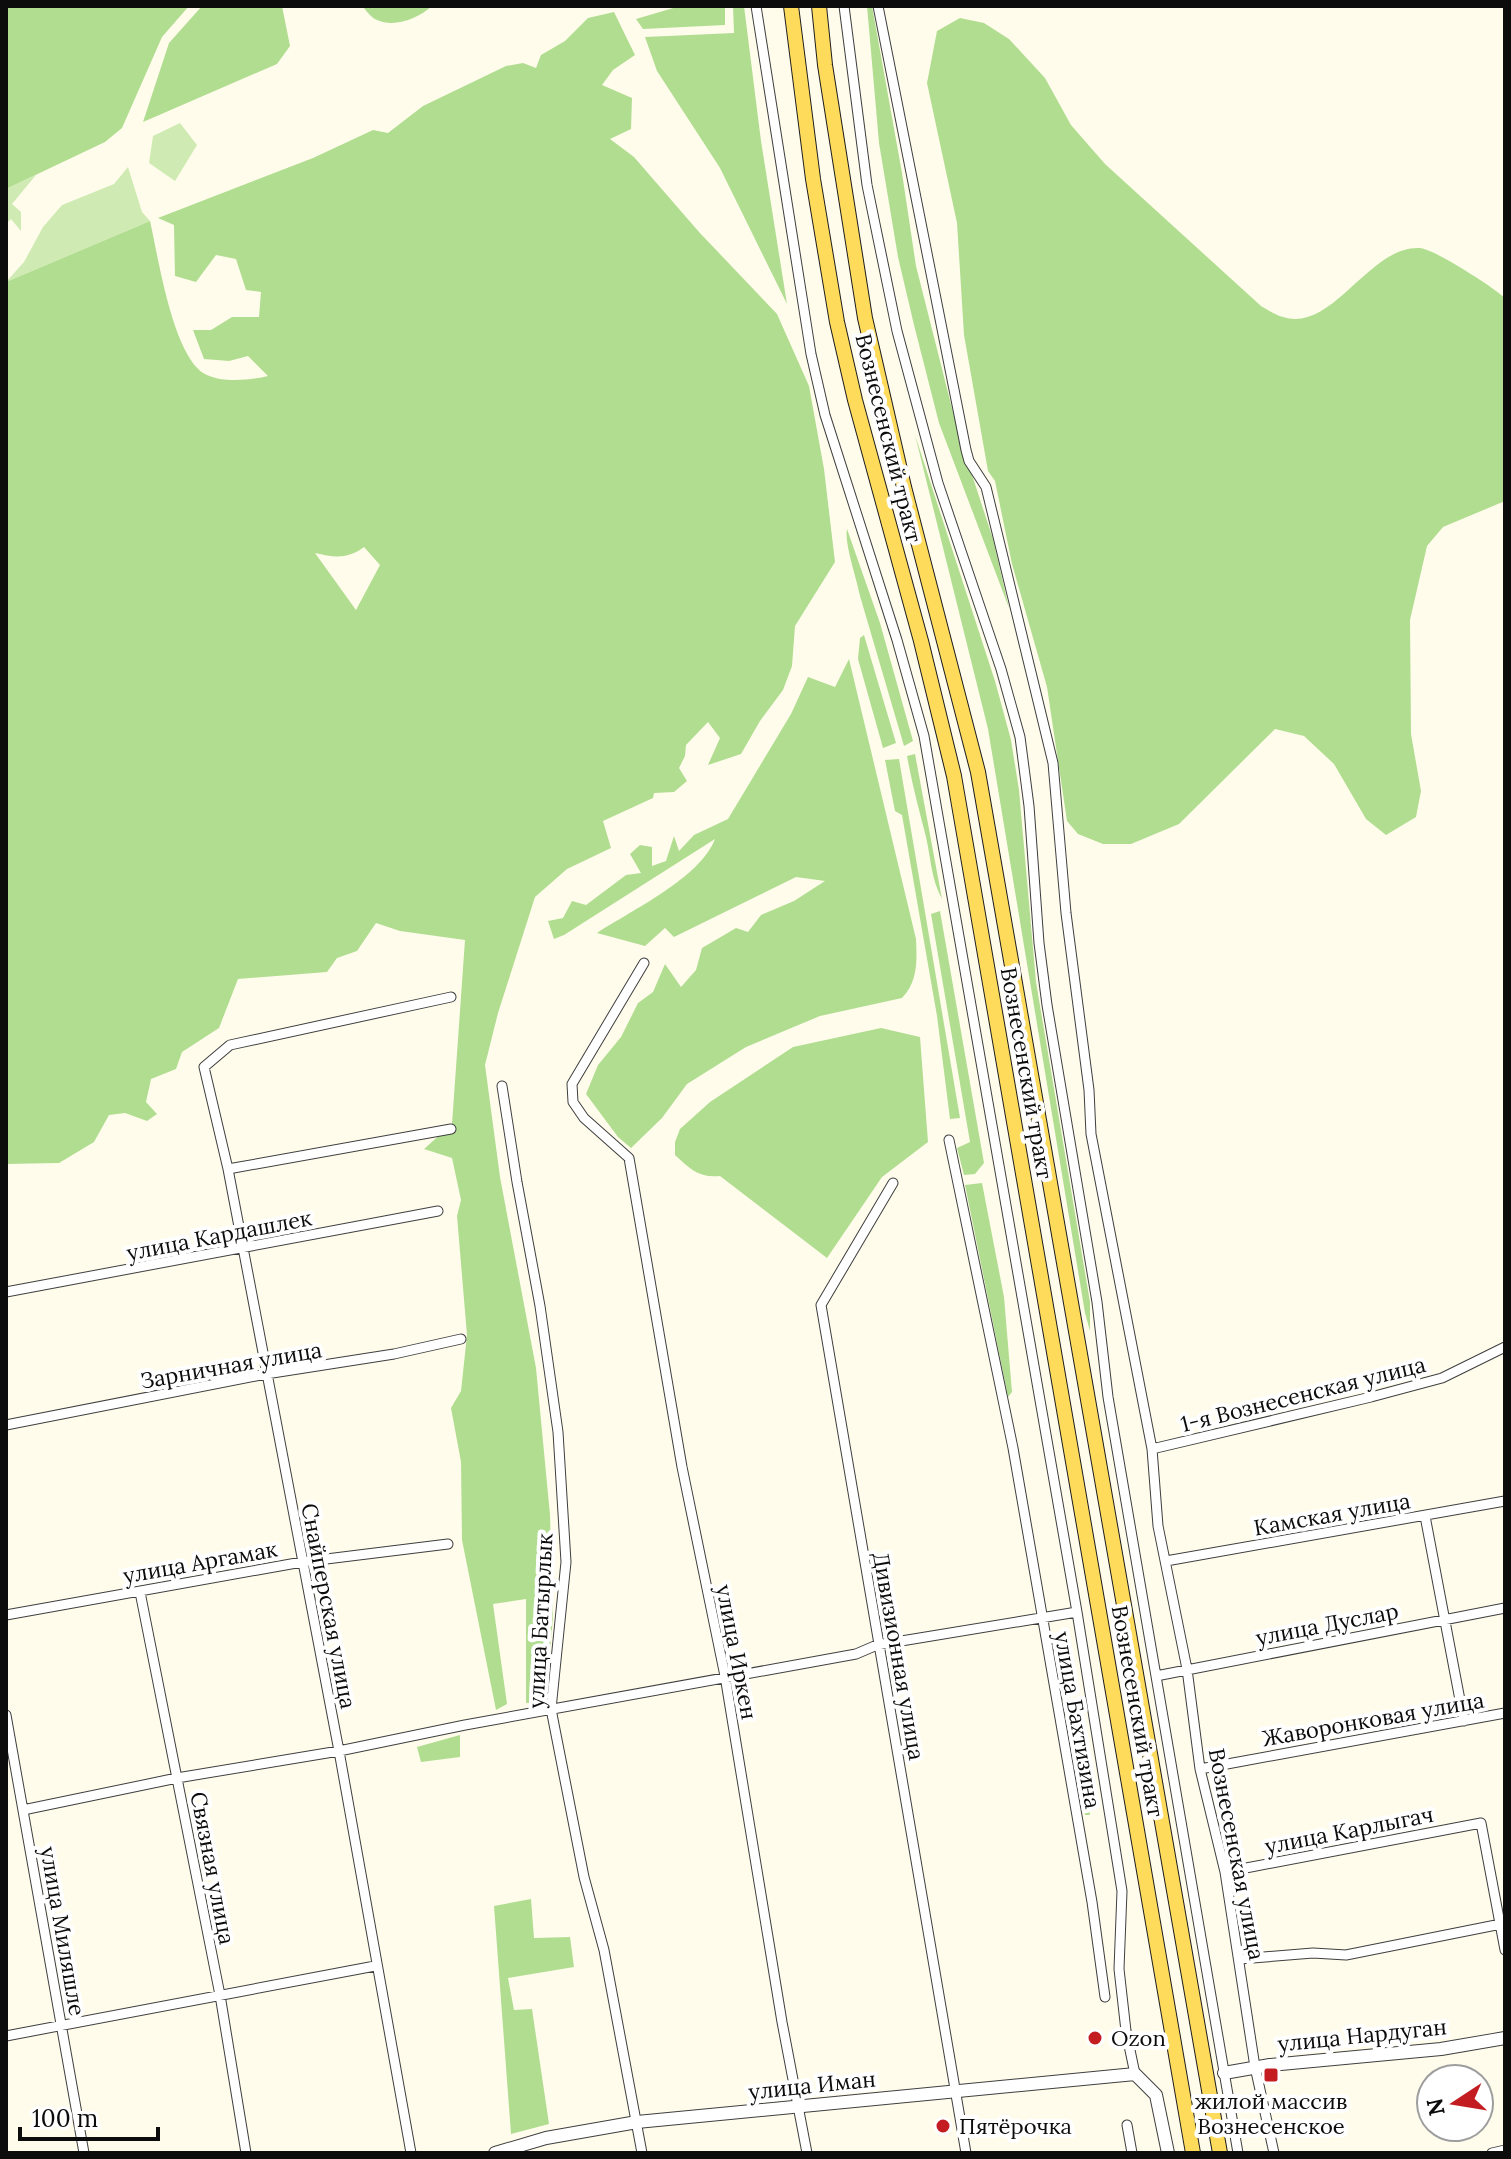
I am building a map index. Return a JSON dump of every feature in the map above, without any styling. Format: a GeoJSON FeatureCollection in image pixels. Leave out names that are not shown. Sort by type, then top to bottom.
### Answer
{"type":"FeatureCollection","features":[{"type":"Feature","properties":{"kind":"main road","name":"Вознесенский тракт"},"geometry":{"type":"LineString","coordinates":[[791,6],[813,179],[837,322],[954,776],[1193,2153]]}},
{"type":"Feature","properties":{"kind":"main road","name":"Вознесенский тракт"},"geometry":{"type":"LineString","coordinates":[[819,6],[868,333],[978,772],[1220,2153]]}},
{"type":"Feature","properties":{"kind":"street"},"geometry":{"type":"LineString","coordinates":[[756,6],[789,230],[814,369],[833,442],[897,640],[924,736],[1077,1612],[1122,1891],[1119,1969],[1126,2031],[1135,2074],[1156,2095],[1168,2153]]}},
{"type":"Feature","properties":{"kind":"street"},"geometry":{"type":"LineString","coordinates":[[844,6],[867,185],[897,331],[938,483],[1001,669],[1020,737],[1047,1005],[1095,1286],[1111,1412],[1238,2153]]}},
{"type":"Feature","properties":{"kind":"street","name":"Вознесенская улица"},"geometry":{"type":"LineString","coordinates":[[878,6],[966,450],[969,461],[986,487],[1051,753],[1066,913],[1089,1090],[1091,1134],[1152,1449],[1158,1526],[1187,1669],[1200,1769],[1225,1872],[1255,2067],[1274,2153]]}},
{"type":"Feature","properties":{"kind":"street","name":"улица Иркен"},"geometry":{"type":"LineString","coordinates":[[644,963],[572,1084],[573,1102],[584,1118],[629,1158],[682,1467],[725,1676],[782,2022],[807,2153]]}},
{"type":"Feature","properties":{"kind":"street","name":"Снайперская улица"},"geometry":{"type":"LineString","coordinates":[[411,2153],[375,1966],[339,1751],[228,1169],[204,1067],[230,1045],[451,997]]}},
{"type":"Feature","properties":{"kind":"street","name":"улица Батырлык"},"geometry":{"type":"LineString","coordinates":[[502,1086],[558,1432],[566,1562],[551,1709],[582,1869],[604,1950],[642,2153]]}},
{"type":"Feature","properties":{"kind":"street"},"geometry":{"type":"LineString","coordinates":[[228,1169],[451,1129]]}},
{"type":"Feature","properties":{"kind":"street","name":"улица Бахтизина"},"geometry":{"type":"LineString","coordinates":[[949,1140],[1013,1448],[1092,1902],[1105,1997]]}},
{"type":"Feature","properties":{"kind":"street","name":"Дивизионная улица"},"geometry":{"type":"LineString","coordinates":[[893,1183],[821,1305],[966,2153]]}},
{"type":"Feature","properties":{"kind":"street","name":"улица Кардашлек"},"geometry":{"type":"LineString","coordinates":[[6,1292],[438,1211]]}},
{"type":"Feature","properties":{"kind":"street","name":"Зарничная улица"},"geometry":{"type":"LineString","coordinates":[[6,1425],[461,1339]]}},
{"type":"Feature","properties":{"kind":"street","name":"1-я Вознесенская улица"},"geometry":{"type":"LineString","coordinates":[[1152,1449],[1442,1378],[1505,1347]]}},
{"type":"Feature","properties":{"kind":"street","name":"Камская улица"},"geometry":{"type":"LineString","coordinates":[[1166,1561],[1505,1501]]}},
{"type":"Feature","properties":{"kind":"street"},"geometry":{"type":"LineString","coordinates":[[1425,1516],[1464,1721]]}},
{"type":"Feature","properties":{"kind":"street","name":"улица Аргамак"},"geometry":{"type":"LineString","coordinates":[[6,1615],[302,1562],[448,1544]]}},
{"type":"Feature","properties":{"kind":"street","name":"Связная улица"},"geometry":{"type":"LineString","coordinates":[[140,1592],[220,1995],[246,2153]]}},
{"type":"Feature","properties":{"kind":"street","name":"улица Дуслар"},"geometry":{"type":"LineString","coordinates":[[1156,1676],[1505,1608]]}},
{"type":"Feature","properties":{"kind":"street"},"geometry":{"type":"LineString","coordinates":[[23,1810],[177,1778],[339,1751],[725,1676],[856,1654],[877,1645],[1077,1612]]}},
{"type":"Feature","properties":{"kind":"street","name":"Жаворонковая улица"},"geometry":{"type":"LineString","coordinates":[[1200,1769],[1505,1713]]}},
{"type":"Feature","properties":{"kind":"street","name":"улица Миляшле"},"geometry":{"type":"LineString","coordinates":[[6,1715],[84,2153]]}},
{"type":"Feature","properties":{"kind":"street","name":"улица Карлыгач"},"geometry":{"type":"LineString","coordinates":[[1225,1872],[1481,1823],[1501,1924]]}},
{"type":"Feature","properties":{"kind":"street"},"geometry":{"type":"LineString","coordinates":[[1240,1959],[1313,1953],[1346,1955],[1501,1924],[1505,1950]]}},
{"type":"Feature","properties":{"kind":"street"},"geometry":{"type":"LineString","coordinates":[[6,2036],[375,1966]]}},
{"type":"Feature","properties":{"kind":"street","name":"улица Нардуган"},"geometry":{"type":"LineString","coordinates":[[1224,2073],[1255,2067],[1441,2049],[1505,2038]]}},
{"type":"Feature","properties":{"kind":"street","name":"улица Иман"},"geometry":{"type":"LineString","coordinates":[[495,2153],[546,2138],[637,2122],[1135,2074]]}},
{"type":"Feature","properties":{"kind":"street"},"geometry":{"type":"LineString","coordinates":[[1127,2125],[1132,2153]]}},
{"type":"Feature","properties":{"kind":"street"},"geometry":{"type":"LineString","coordinates":[[1492,2153],[1505,2150]]}},
{"type":"Feature","properties":{"kind":"green space"},"geometry":{"type":"Polygon","coordinates":[[[6,6],[189,6],[162,37],[122,128],[105,142],[6,189],[6,6]]]}},
{"type":"Feature","properties":{"kind":"green space"},"geometry":{"type":"Polygon","coordinates":[[[202,6],[282,6],[290,46],[277,64],[143,122],[169,43],[202,6]]]}},
{"type":"Feature","properties":{"kind":"green space"},"geometry":{"type":"Polygon","coordinates":[[[362,6],[432,6],[414,18],[391,23],[375,19],[362,6]]]}},
{"type":"Feature","properties":{"kind":"green space"},"geometry":{"type":"Polygon","coordinates":[[[680,6],[725,6],[725,25],[643,29],[636,19],[680,6]]]}},
{"type":"Feature","properties":{"kind":"green space"},"geometry":{"type":"Polygon","coordinates":[[[733,6],[744,6],[761,141],[787,304],[720,168],[657,71],[645,37],[734,33],[733,6]]]}},
{"type":"Feature","properties":{"kind":"green space"},"geometry":{"type":"Polygon","coordinates":[[[867,6],[872,6],[916,266],[958,432],[993,539],[1009,608],[939,423],[914,325],[898,257],[879,143],[867,6]]]}},
{"type":"Feature","properties":{"kind":"green space"},"geometry":{"type":"Polygon","coordinates":[[[614,12],[635,55],[613,70],[602,85],[632,98],[631,129],[610,139],[634,157],[699,232],[777,314],[809,386],[824,469],[835,562],[795,626],[792,666],[783,690],[741,754],[708,765],[720,738],[708,722],[686,745],[679,768],[687,781],[674,792],[654,793],[653,798],[603,821],[611,848],[567,869],[535,897],[498,1013],[485,1065],[500,1177],[536,1368],[550,1515],[553,1618],[545,1702],[526,1703],[526,1599],[493,1604],[507,1704],[496,1710],[462,1540],[461,1462],[451,1408],[461,1391],[467,1335],[457,1216],[461,1200],[452,1158],[424,1149],[452,1124],[465,940],[400,931],[376,923],[357,951],[337,958],[327,972],[238,979],[219,1028],[182,1052],[176,1069],[151,1079],[146,1102],[157,1114],[147,1121],[125,1113],[109,1115],[94,1142],[59,1163],[6,1164],[6,282],[150,221],[176,329],[195,365],[207,375],[221,379],[246,380],[268,376],[248,356],[229,361],[204,359],[193,330],[211,330],[232,317],[259,317],[261,292],[246,290],[236,259],[216,255],[196,282],[175,276],[174,225],[158,218],[313,158],[373,130],[388,133],[423,106],[506,66],[523,63],[536,68],[541,55],[565,41],[588,18],[614,12]],[[364,547],[346,556],[315,553],[356,610],[380,565],[364,547]]]}},
{"type":"Feature","properties":{"kind":"green space"},"geometry":{"type":"Polygon","coordinates":[[[960,18],[984,23],[1009,39],[1045,78],[1071,125],[1105,164],[1261,306],[1274,314],[1301,319],[1318,313],[1384,260],[1402,251],[1420,248],[1450,261],[1505,298],[1505,501],[1443,527],[1427,546],[1410,620],[1411,734],[1421,791],[1416,817],[1386,835],[1366,819],[1334,764],[1304,736],[1275,729],[1179,824],[1131,844],[1103,844],[1078,834],[1067,821],[1047,687],[1012,564],[995,481],[988,471],[964,335],[957,223],[927,83],[937,31],[960,18]]]}},
{"type":"Feature","properties":{"kind":"green space"},"geometry":{"type":"Polygon","coordinates":[[[180,123],[197,145],[175,181],[149,163],[153,136],[180,123]]]}},
{"type":"Feature","properties":{"kind":"green space"},"geometry":{"type":"Polygon","coordinates":[[[128,167],[142,212],[150,221],[6,282],[24,262],[43,227],[62,205],[114,184],[128,167]]]}},
{"type":"Feature","properties":{"kind":"green space"},"geometry":{"type":"Polygon","coordinates":[[[36,175],[12,204],[21,212],[21,231],[11,219],[6,224],[6,189],[36,175]]]}},
{"type":"Feature","properties":{"kind":"green space"},"geometry":{"type":"Polygon","coordinates":[[[915,435],[995,681],[1011,740],[1019,790],[1036,982],[1090,1302],[1090,1331],[988,729],[915,435]]]}},
{"type":"Feature","properties":{"kind":"green space"},"geometry":{"type":"Polygon","coordinates":[[[847,529],[880,623],[913,741],[904,746],[860,596],[849,552],[847,529]]]}},
{"type":"Feature","properties":{"kind":"green space"},"geometry":{"type":"Polygon","coordinates":[[[864,635],[896,743],[883,748],[858,659],[860,638],[864,635]]]}},
{"type":"Feature","properties":{"kind":"green space"},"geometry":{"type":"Polygon","coordinates":[[[849,659],[916,939],[916,963],[911,985],[902,998],[820,1016],[746,1047],[687,1084],[662,1118],[631,1148],[618,1137],[586,1094],[598,1065],[621,1037],[638,1003],[653,992],[665,964],[681,987],[696,970],[702,948],[736,928],[748,932],[761,915],[794,901],[825,881],[796,877],[674,937],[665,928],[645,946],[597,933],[680,880],[707,853],[715,839],[564,935],[554,939],[548,921],[563,918],[572,901],[586,905],[626,875],[641,873],[630,854],[640,845],[652,847],[652,866],[666,861],[674,836],[679,851],[694,835],[728,819],[791,714],[808,677],[835,687],[849,659]]]}},
{"type":"Feature","properties":{"kind":"green space"},"geometry":{"type":"Polygon","coordinates":[[[915,754],[942,899],[933,876],[907,756],[915,754]]]}},
{"type":"Feature","properties":{"kind":"green space"},"geometry":{"type":"Polygon","coordinates":[[[899,759],[960,1118],[950,1119],[937,1016],[902,815],[895,811],[885,760],[899,759]]]}},
{"type":"Feature","properties":{"kind":"green space"},"geometry":{"type":"Polygon","coordinates":[[[940,911],[984,1163],[975,1174],[964,1175],[957,1148],[970,1142],[931,914],[940,911]]]}},
{"type":"Feature","properties":{"kind":"green space"},"geometry":{"type":"Polygon","coordinates":[[[881,1028],[920,1037],[928,1142],[882,1177],[827,1258],[720,1176],[695,1172],[675,1155],[675,1142],[680,1129],[710,1102],[793,1047],[881,1028]]]}},
{"type":"Feature","properties":{"kind":"green space"},"geometry":{"type":"Polygon","coordinates":[[[982,1183],[1004,1297],[1012,1392],[1008,1397],[965,1185],[982,1183]]]}},
{"type":"Feature","properties":{"kind":"green space"},"geometry":{"type":"Polygon","coordinates":[[[1057,1652],[1061,1652],[1090,1815],[1085,1815],[1057,1652]]]}},
{"type":"Feature","properties":{"kind":"green space"},"geometry":{"type":"Polygon","coordinates":[[[460,1735],[460,1757],[421,1762],[417,1747],[460,1735]]]}},
{"type":"Feature","properties":{"kind":"green space"},"geometry":{"type":"Polygon","coordinates":[[[531,1899],[534,1938],[570,1937],[574,1967],[508,1978],[514,2010],[532,2009],[549,2124],[511,2134],[494,1906],[531,1899]]]}},
{"type":"Feature","properties":{"kind":"place","name":"Ozon"},"geometry":{"type":"Point","coordinates":[1095,2038]}},
{"type":"Feature","properties":{"kind":"place","name":"жилой массив Вознесенское"},"geometry":{"type":"Point","coordinates":[1271,2075]}},
{"type":"Feature","properties":{"kind":"place","name":"Пятёрочка"},"geometry":{"type":"Point","coordinates":[943,2126]}}]}
